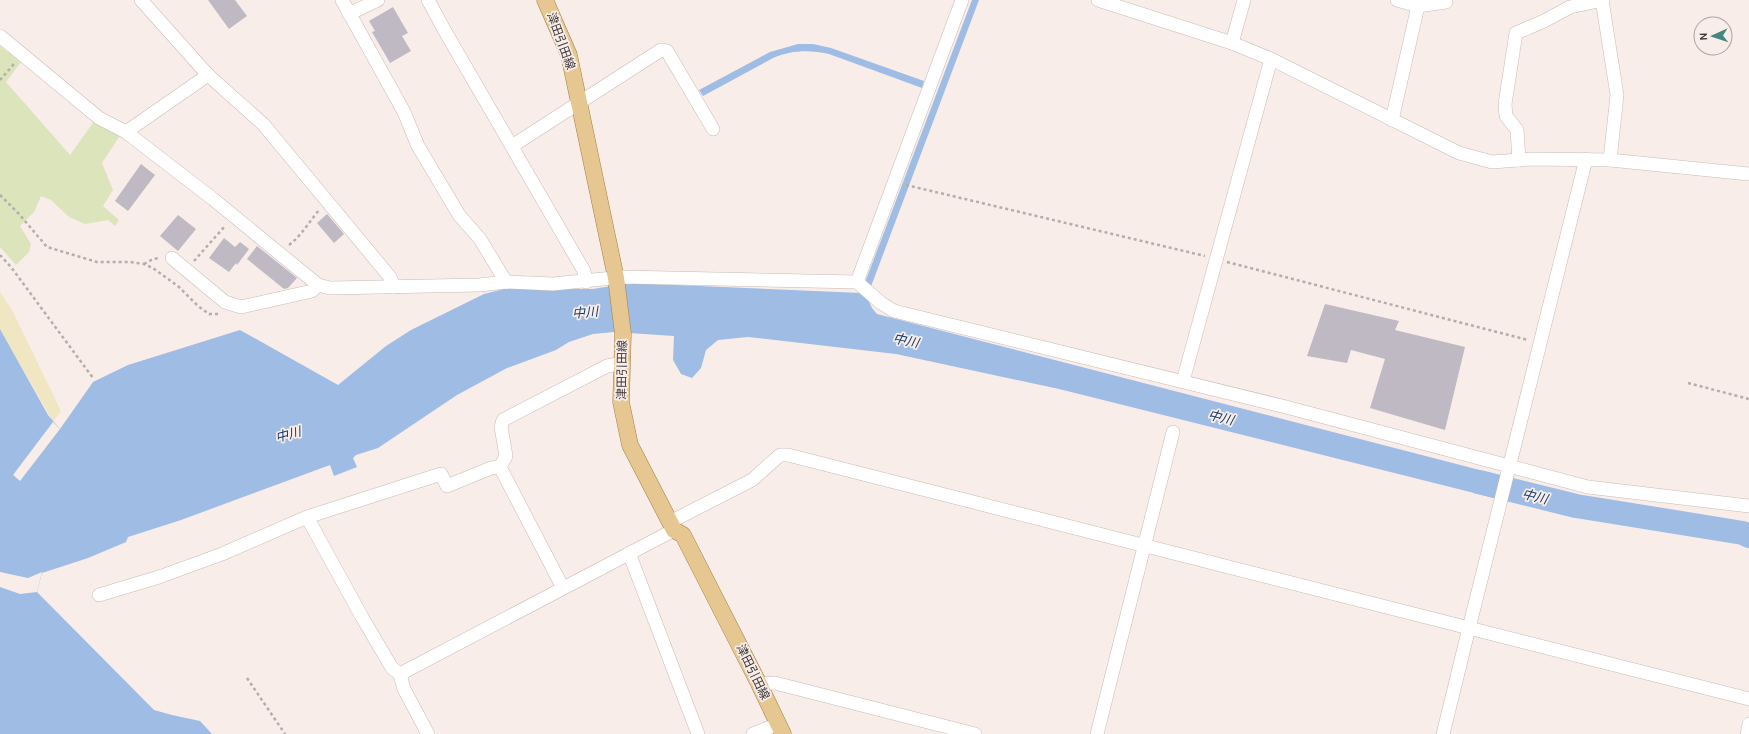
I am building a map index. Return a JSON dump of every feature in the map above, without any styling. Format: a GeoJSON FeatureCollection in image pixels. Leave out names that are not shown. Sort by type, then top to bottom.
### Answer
{"type":"FeatureCollection","features":[{"type":"Feature","properties":{"kind":"main road","name":"津田引田線"},"geometry":{"type":"LineString","coordinates":[[545,0],[569,55],[616,281],[623,334],[621,402],[630,445],[672,526],[684,536],[759,684],[780,729]]}},
{"type":"Feature","properties":{"kind":"street"},"geometry":{"type":"LineString","coordinates":[[141,0],[208,75],[263,124],[390,277],[394,287]]}},
{"type":"Feature","properties":{"kind":"street"},"geometry":{"type":"LineString","coordinates":[[342,0],[404,112],[418,146],[459,215],[480,239],[506,282]]}},
{"type":"Feature","properties":{"kind":"street"},"geometry":{"type":"LineString","coordinates":[[349,14],[378,0]]}},
{"type":"Feature","properties":{"kind":"street"},"geometry":{"type":"LineString","coordinates":[[428,0],[584,271],[586,282]]}},
{"type":"Feature","properties":{"kind":"street"},"geometry":{"type":"LineString","coordinates":[[857,282],[962,0]]}},
{"type":"Feature","properties":{"kind":"street"},"geometry":{"type":"LineString","coordinates":[[1098,0],[1232,43],[1271,59],[1459,153],[1492,162],[1519,160],[1610,160],[1749,174]]}},
{"type":"Feature","properties":{"kind":"street"},"geometry":{"type":"LineString","coordinates":[[1232,43],[1244,0]]}},
{"type":"Feature","properties":{"kind":"street"},"geometry":{"type":"LineString","coordinates":[[1397,0],[1418,6],[1446,2],[1446,0]]}},
{"type":"Feature","properties":{"kind":"street"},"geometry":{"type":"LineString","coordinates":[[1519,160],[1517,130],[1506,116],[1505,104],[1516,33],[1544,22],[1570,7],[1602,0],[1617,95],[1610,160]]}},
{"type":"Feature","properties":{"kind":"street"},"geometry":{"type":"LineString","coordinates":[[1392,120],[1418,6]]}},
{"type":"Feature","properties":{"kind":"street"},"geometry":{"type":"LineString","coordinates":[[0,36],[99,118],[126,132],[318,285],[330,288],[479,285],[506,282],[553,284],[616,281],[857,282],[881,303],[894,311],[1182,381],[1509,469],[1588,487],[1749,506]]}},
{"type":"Feature","properties":{"kind":"street"},"geometry":{"type":"LineString","coordinates":[[512,146],[661,50],[667,51],[712,129]]}},
{"type":"Feature","properties":{"kind":"street"},"geometry":{"type":"LineString","coordinates":[[1182,381],[1271,59]]}},
{"type":"Feature","properties":{"kind":"street"},"geometry":{"type":"LineString","coordinates":[[126,132],[208,75]]}},
{"type":"Feature","properties":{"kind":"street"},"geometry":{"type":"LineString","coordinates":[[1443,734],[1586,159]]}},
{"type":"Feature","properties":{"kind":"street"},"geometry":{"type":"LineString","coordinates":[[172,258],[226,302],[241,307],[312,291],[318,285]]}},
{"type":"Feature","properties":{"kind":"street"},"geometry":{"type":"LineString","coordinates":[[500,467],[506,456],[500,427],[503,420],[607,366],[623,363]]}},
{"type":"Feature","properties":{"kind":"street"},"geometry":{"type":"LineString","coordinates":[[1097,734],[1173,432]]}},
{"type":"Feature","properties":{"kind":"street"},"geometry":{"type":"LineString","coordinates":[[400,674],[629,553],[672,526],[752,480],[780,455],[788,455],[1749,699]]}},
{"type":"Feature","properties":{"kind":"street"},"geometry":{"type":"LineString","coordinates":[[99,594],[166,575],[222,554],[307,517],[441,474],[447,486],[491,468],[500,467]]}},
{"type":"Feature","properties":{"kind":"street"},"geometry":{"type":"LineString","coordinates":[[500,467],[563,588]]}},
{"type":"Feature","properties":{"kind":"street"},"geometry":{"type":"LineString","coordinates":[[307,517],[392,668],[400,674],[404,689],[428,734]]}},
{"type":"Feature","properties":{"kind":"street"},"geometry":{"type":"LineString","coordinates":[[629,553],[698,734]]}},
{"type":"Feature","properties":{"kind":"street"},"geometry":{"type":"LineString","coordinates":[[759,684],[775,683],[975,734]]}},
{"type":"Feature","properties":{"kind":"street"},"geometry":{"type":"LineString","coordinates":[[1747,734],[1749,724]]}},
{"type":"Feature","properties":{"kind":"street"},"geometry":{"type":"LineString","coordinates":[[754,734],[780,729]]}},
{"type":"Feature","properties":{"kind":"path"},"geometry":{"type":"LineString","coordinates":[[0,80],[23,54]]}},
{"type":"Feature","properties":{"kind":"path"},"geometry":{"type":"LineString","coordinates":[[0,195],[19,214],[47,247],[97,262],[130,262],[144,264],[153,268],[179,287],[198,306],[209,314],[216,315],[241,307]]}},
{"type":"Feature","properties":{"kind":"path"},"geometry":{"type":"LineString","coordinates":[[278,254],[296,240],[328,201]]}},
{"type":"Feature","properties":{"kind":"path"},"geometry":{"type":"LineString","coordinates":[[187,270],[233,216]]}},
{"type":"Feature","properties":{"kind":"path"},"geometry":{"type":"LineString","coordinates":[[0,255],[11,267],[93,378]]}},
{"type":"Feature","properties":{"kind":"path"},"geometry":{"type":"LineString","coordinates":[[144,264],[153,259],[172,258]]}},
{"type":"Feature","properties":{"kind":"path"},"geometry":{"type":"LineString","coordinates":[[1688,383],[1749,399]]}},
{"type":"Feature","properties":{"kind":"path"},"geometry":{"type":"LineString","coordinates":[[247,678],[285,734]]}},
{"type":"Feature","properties":{"kind":"green space"},"geometry":{"type":"Polygon","coordinates":[[[0,46],[21,62],[6,82],[70,155],[95,120],[121,134],[102,163],[113,190],[103,206],[119,220],[115,226],[108,220],[85,224],[69,217],[51,200],[41,196],[34,212],[20,226],[31,244],[29,252],[16,265],[0,247],[0,46]]]}},
{"type":"Feature","properties":{"kind":"sand"},"geometry":{"type":"Polygon","coordinates":[[[0,292],[12,310],[61,411],[53,422],[0,329],[0,292]]]}},
{"type":"Feature","properties":{"kind":"water"},"geometry":{"type":"Polygon","coordinates":[[[972,0],[979,0],[867,297],[872,308],[877,314],[1499,475],[1494,498],[1059,389],[896,354],[748,337],[718,340],[706,350],[701,368],[692,378],[681,374],[673,360],[674,336],[614,332],[593,334],[569,342],[556,350],[507,368],[457,395],[378,448],[356,455],[353,458],[357,467],[334,476],[330,465],[181,520],[128,537],[126,542],[88,558],[42,573],[37,592],[154,710],[200,721],[212,734],[0,734],[0,329],[48,415],[60,429],[93,382],[128,365],[240,330],[338,385],[386,346],[411,330],[484,294],[512,287],[593,289],[629,283],[861,293],[972,0]]]}},
{"type":"Feature","properties":{"kind":"water"},"geometry":{"type":"Polygon","coordinates":[[[798,44],[813,44],[831,48],[924,81],[922,88],[829,54],[808,51],[787,53],[773,58],[703,96],[699,90],[770,52],[798,44]]]}},
{"type":"Feature","properties":{"kind":"pier"},"geometry":{"type":"Polygon","coordinates":[[[53,422],[60,429],[20,481],[13,475],[53,422]]]}},
{"type":"Feature","properties":{"kind":"pier"},"geometry":{"type":"Polygon","coordinates":[[[0,572],[28,578],[42,572],[37,592],[20,594],[0,587],[0,572]]]}},
{"type":"Feature","properties":{"kind":"building"},"geometry":{"type":"Polygon","coordinates":[[[208,0],[235,0],[247,16],[229,29],[208,0]]]}},
{"type":"Feature","properties":{"kind":"building"},"geometry":{"type":"Polygon","coordinates":[[[393,7],[408,33],[402,36],[411,51],[390,63],[372,32],[375,31],[369,21],[393,7]]]}},
{"type":"Feature","properties":{"kind":"building"},"geometry":{"type":"Polygon","coordinates":[[[141,164],[155,175],[128,211],[115,201],[141,164]]]}},
{"type":"Feature","properties":{"kind":"building"},"geometry":{"type":"Polygon","coordinates":[[[327,214],[344,234],[334,243],[317,223],[327,214]]]}},
{"type":"Feature","properties":{"kind":"building"},"geometry":{"type":"Polygon","coordinates":[[[178,215],[196,229],[178,251],[160,236],[178,215]]]}},
{"type":"Feature","properties":{"kind":"building"},"geometry":{"type":"Polygon","coordinates":[[[224,238],[235,247],[240,242],[249,249],[237,265],[236,263],[229,272],[209,258],[224,238]]]}},
{"type":"Feature","properties":{"kind":"building"},"geometry":{"type":"Polygon","coordinates":[[[257,246],[297,278],[288,288],[284,289],[247,259],[257,246]]]}},
{"type":"Feature","properties":{"kind":"building"},"geometry":{"type":"Polygon","coordinates":[[[1325,304],[1399,321],[1395,330],[1465,347],[1445,430],[1370,408],[1385,359],[1351,350],[1347,363],[1307,356],[1325,304]]]}},
{"type":"Feature","properties":{"kind":"waterway","name":"中川"},"geometry":{"type":"LineString","coordinates":[[1479,482],[1576,506],[1743,533],[1749,536]]}}]}
